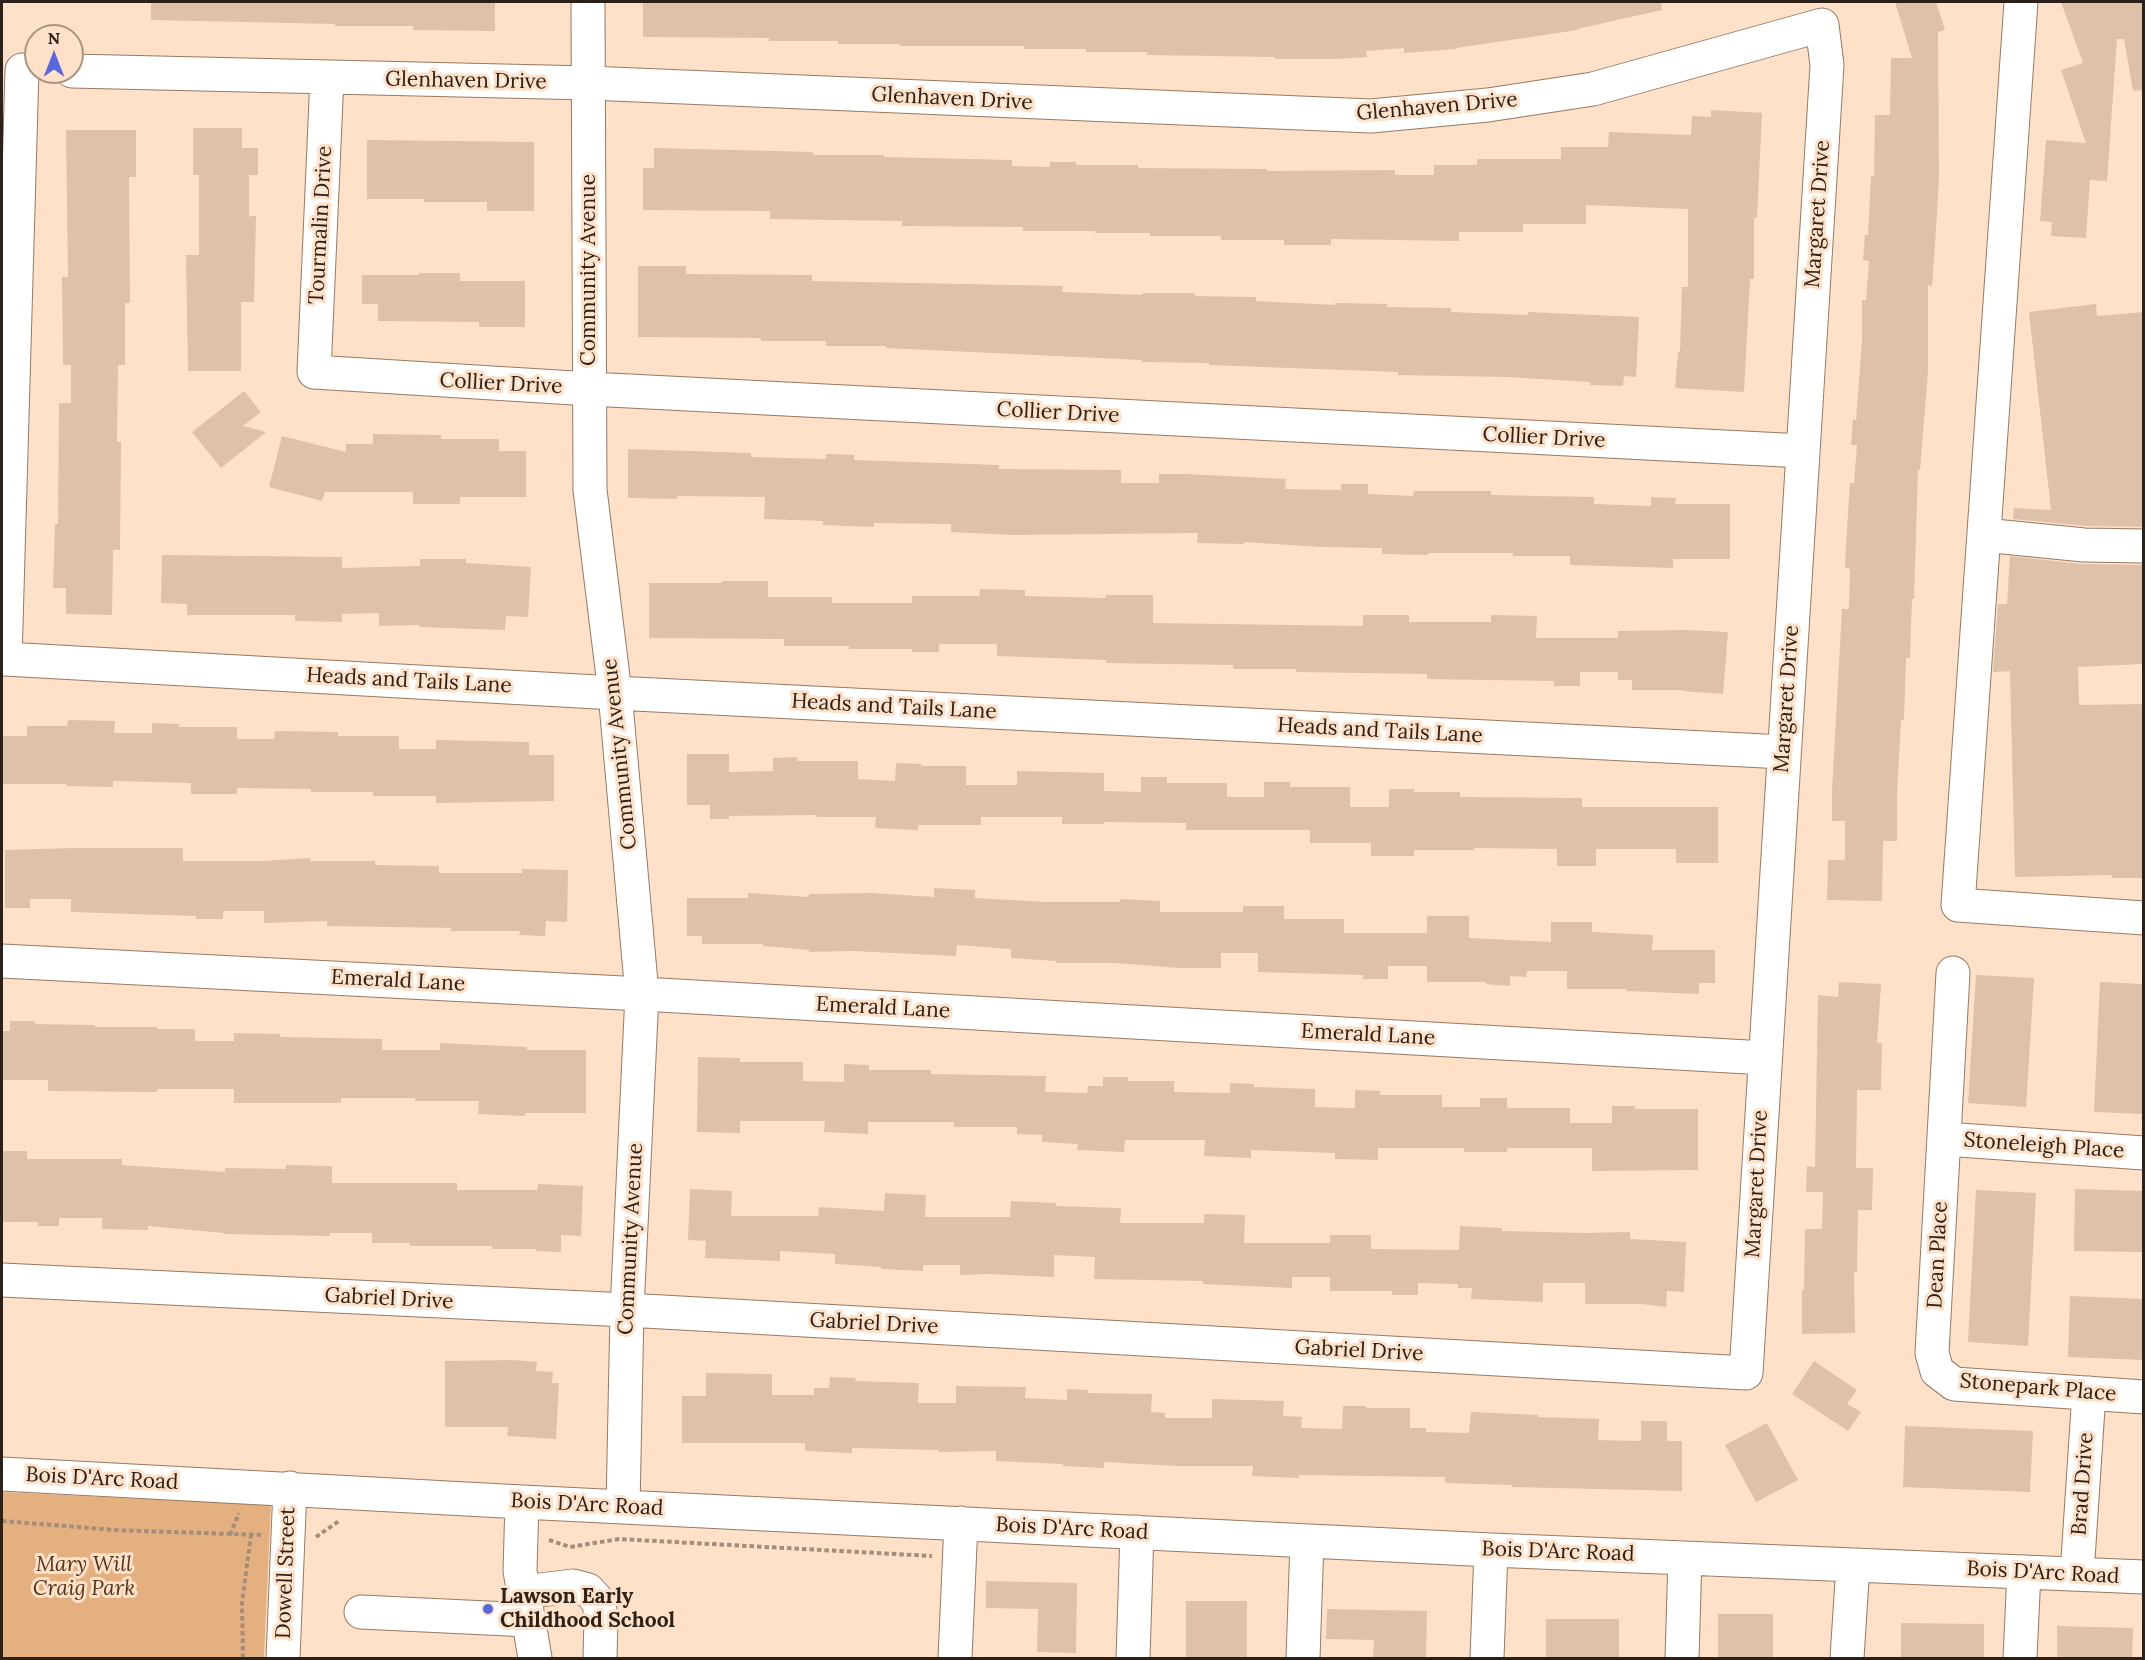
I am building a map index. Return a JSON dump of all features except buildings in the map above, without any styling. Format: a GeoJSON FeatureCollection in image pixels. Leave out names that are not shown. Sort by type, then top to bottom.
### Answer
{"type":"FeatureCollection","features":[{"type":"Feature","properties":{"kind":"street","name":"Community Avenue"},"geometry":{"type":"LineString","coordinates":[[588,2],[590,490],[615,693],[642,994],[627,1310],[623,1507]]}},
{"type":"Feature","properties":{"kind":"street"},"geometry":{"type":"LineString","coordinates":[[2021,2],[1958,905],[2144,918]]}},
{"type":"Feature","properties":{"kind":"street","name":"Glenhaven Drive"},"geometry":{"type":"LineString","coordinates":[[84,71],[589,84],[1371,116],[1488,105],[1593,89],[1821,25]]}},
{"type":"Feature","properties":{"kind":"street","name":"Margaret Drive"},"geometry":{"type":"LineString","coordinates":[[1746,1373],[1827,65],[1821,25]]}},
{"type":"Feature","properties":{"kind":"street","name":"Heads and Tails Lane"},"geometry":{"type":"LineString","coordinates":[[20,70],[5,659],[615,693],[1784,752]]}},
{"type":"Feature","properties":{"kind":"street","name":"Tourmalin Drive"},"geometry":{"type":"LineString","coordinates":[[314,372],[327,77]]}},
{"type":"Feature","properties":{"kind":"street","name":"Collier Drive"},"geometry":{"type":"LineString","coordinates":[[314,372],[590,389],[1803,451]]}},
{"type":"Feature","properties":{"kind":"street"},"geometry":{"type":"LineString","coordinates":[[1984,535],[2084,545],[2144,546]]}},
{"type":"Feature","properties":{"kind":"street","name":"Emerald Lane"},"geometry":{"type":"LineString","coordinates":[[2,961],[642,994],[1765,1058]]}},
{"type":"Feature","properties":{"kind":"street","name":"Dean Place"},"geometry":{"type":"LineString","coordinates":[[1937,1371],[1932,1353],[1953,973]]}},
{"type":"Feature","properties":{"kind":"street","name":"Stoneleigh Place"},"geometry":{"type":"LineString","coordinates":[[1945,1139],[2144,1153]]}},
{"type":"Feature","properties":{"kind":"street","name":"Gabriel Drive"},"geometry":{"type":"LineString","coordinates":[[2,1280],[627,1310],[1746,1373]]}},
{"type":"Feature","properties":{"kind":"street","name":"Stonepark Place"},"geometry":{"type":"LineString","coordinates":[[1937,1371],[1954,1384],[2144,1397]]}},
{"type":"Feature","properties":{"kind":"street","name":"Brad Drive"},"geometry":{"type":"LineString","coordinates":[[2078,1575],[2089,1393]]}},
{"type":"Feature","properties":{"kind":"street","name":"Bois D'Arc Road"},"geometry":{"type":"LineString","coordinates":[[2,1474],[290,1488],[522,1516],[623,1507],[1491,1550],[2144,1577]]}},
{"type":"Feature","properties":{"kind":"street","name":"Dowell Street"},"geometry":{"type":"LineString","coordinates":[[283,1659],[290,1488]]}},
{"type":"Feature","properties":{"kind":"street"},"geometry":{"type":"LineString","coordinates":[[522,1516],[520,1571],[536,1659]]}},
{"type":"Feature","properties":{"kind":"street"},"geometry":{"type":"LineString","coordinates":[[955,1659],[961,1523]]}},
{"type":"Feature","properties":{"kind":"street"},"geometry":{"type":"LineString","coordinates":[[1133,1659],[1137,1532]]}},
{"type":"Feature","properties":{"kind":"street"},"geometry":{"type":"LineString","coordinates":[[1304,1659],[1307,1541]]}},
{"type":"Feature","properties":{"kind":"street"},"geometry":{"type":"LineString","coordinates":[[1487,1659],[1491,1550]]}},
{"type":"Feature","properties":{"kind":"street"},"geometry":{"type":"LineString","coordinates":[[1682,1659],[1685,1558]]}},
{"type":"Feature","properties":{"kind":"street"},"geometry":{"type":"LineString","coordinates":[[1847,1659],[1853,1565]]}},
{"type":"Feature","properties":{"kind":"street"},"geometry":{"type":"LineString","coordinates":[[2020,1659],[2024,1572]]}},
{"type":"Feature","properties":{"kind":"street"},"geometry":{"type":"LineString","coordinates":[[361,1612],[526,1606],[573,1586],[588,1590],[599,1602],[600,1659]]}},
{"type":"Feature","properties":{"kind":"path"},"geometry":{"type":"LineString","coordinates":[[231,1535],[240,1511]]}},
{"type":"Feature","properties":{"kind":"path"},"geometry":{"type":"LineString","coordinates":[[522,1516],[570,1547],[619,1539],[960,1558]]}},
{"type":"Feature","properties":{"kind":"path"},"geometry":{"type":"LineString","coordinates":[[2,1521],[115,1530],[262,1535]]}},
{"type":"Feature","properties":{"kind":"path"},"geometry":{"type":"LineString","coordinates":[[316,1537],[338,1521],[349,1522]]}},
{"type":"Feature","properties":{"kind":"path"},"geometry":{"type":"LineString","coordinates":[[243,1659],[243,1604],[251,1535]]}},
{"type":"Feature","properties":{"kind":"green space","name":"Mary Will Craig Park"},"geometry":{"type":"Polygon","coordinates":[[[2,1492],[271,1505],[264,1658],[2,1658],[2,1492]]]}},
{"type":"Feature","properties":{"kind":"place","name":"Lawson Early Childhood School"},"geometry":{"type":"Point","coordinates":[488,1609]}}]}
